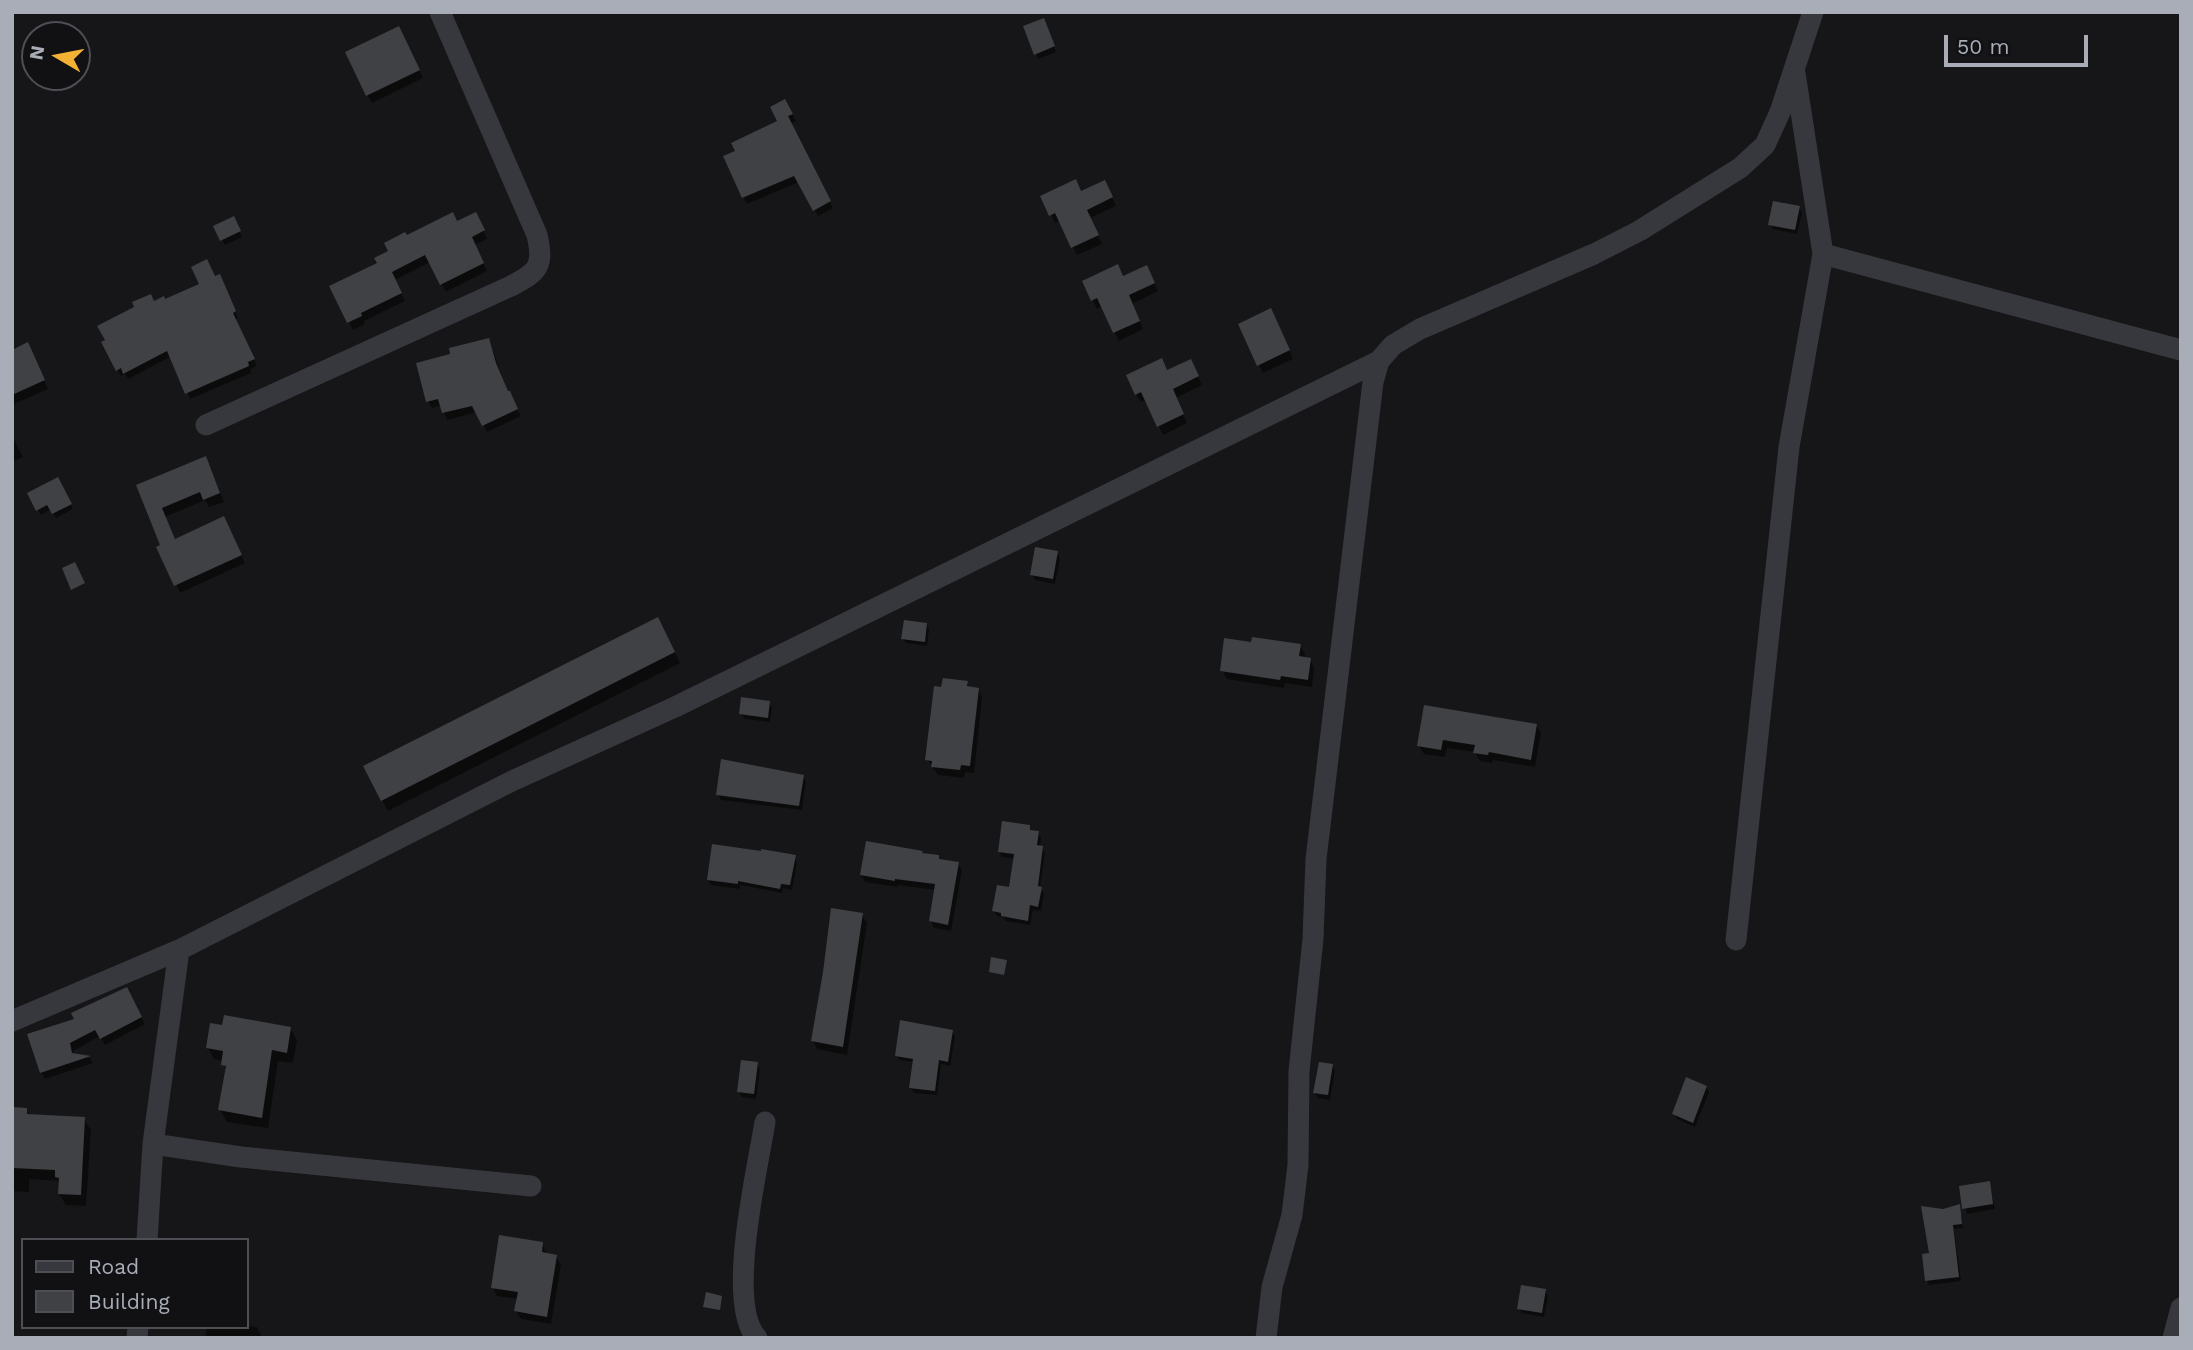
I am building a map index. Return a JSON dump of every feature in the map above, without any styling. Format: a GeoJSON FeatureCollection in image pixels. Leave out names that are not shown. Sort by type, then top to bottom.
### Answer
{"type":"FeatureCollection","features":[{"type":"Feature","properties":{"kind":"street"},"geometry":{"type":"LineString","coordinates":[[206,425],[529,278],[537,268],[541,255],[537,235],[440,12]]}},
{"type":"Feature","properties":{"kind":"street"},"geometry":{"type":"LineString","coordinates":[[1266,1338],[1272,1287],[1292,1215],[1298,1165],[1299,1071],[1312,950],[1316,859],[1373,382],[1380,361],[1393,345],[1420,329],[1639,232],[1740,167],[1765,145],[1780,112],[1812,12]]}},
{"type":"Feature","properties":{"kind":"street"},"geometry":{"type":"LineString","coordinates":[[1736,940],[1789,447],[1823,254],[1794,68]]}},
{"type":"Feature","properties":{"kind":"street"},"geometry":{"type":"LineString","coordinates":[[1823,254],[2181,350]]}},
{"type":"Feature","properties":{"kind":"street"},"geometry":{"type":"LineString","coordinates":[[12,1021],[179,950],[512,782],[687,701],[1380,361]]}},
{"type":"Feature","properties":{"kind":"street"},"geometry":{"type":"LineString","coordinates":[[147,1238],[153,1144],[179,950]]}},
{"type":"Feature","properties":{"kind":"street"},"geometry":{"type":"LineString","coordinates":[[757,1338],[752,1333],[746,1317],[743,1261],[765,1122]]}},
{"type":"Feature","properties":{"kind":"street"},"geometry":{"type":"LineString","coordinates":[[153,1144],[241,1157],[531,1186]]}},
{"type":"Feature","properties":{"kind":"street"},"geometry":{"type":"LineString","coordinates":[[2173,1338],[2181,1308]]}},
{"type":"Feature","properties":{"kind":"building"},"geometry":{"type":"Polygon","coordinates":[[[1044,18],[1055,46],[1034,55],[1023,26],[1044,18]]]}},
{"type":"Feature","properties":{"kind":"building"},"geometry":{"type":"Polygon","coordinates":[[[399,26],[420,70],[366,96],[345,52],[399,26]]]}},
{"type":"Feature","properties":{"kind":"building"},"geometry":{"type":"Polygon","coordinates":[[[785,99],[793,114],[788,116],[831,201],[813,211],[794,176],[742,198],[723,156],[735,151],[731,143],[777,121],[770,107],[785,99]]]}},
{"type":"Feature","properties":{"kind":"building"},"geometry":{"type":"Polygon","coordinates":[[[1076,179],[1081,191],[1105,180],[1113,197],[1087,210],[1099,235],[1071,248],[1055,213],[1049,216],[1040,196],[1076,179]]]}},
{"type":"Feature","properties":{"kind":"building"},"geometry":{"type":"Polygon","coordinates":[[[1773,201],[1800,206],[1795,230],[1768,225],[1773,201]]]}},
{"type":"Feature","properties":{"kind":"building"},"geometry":{"type":"Polygon","coordinates":[[[453,212],[457,221],[476,212],[485,230],[472,237],[484,263],[440,285],[425,255],[392,272],[402,293],[347,323],[329,286],[377,263],[374,258],[388,251],[384,243],[405,232],[407,235],[453,212]]]}},
{"type":"Feature","properties":{"kind":"building"},"geometry":{"type":"Polygon","coordinates":[[[234,216],[241,231],[220,241],[213,226],[234,216]]]}},
{"type":"Feature","properties":{"kind":"building"},"geometry":{"type":"Polygon","coordinates":[[[207,259],[215,276],[220,274],[236,311],[233,313],[255,359],[248,362],[249,366],[185,394],[167,351],[123,374],[121,368],[116,371],[101,342],[105,340],[97,326],[134,307],[132,302],[151,294],[154,301],[164,296],[165,299],[199,284],[191,267],[207,259]]]}},
{"type":"Feature","properties":{"kind":"building"},"geometry":{"type":"Polygon","coordinates":[[[1118,264],[1123,276],[1147,265],[1155,283],[1129,295],[1140,321],[1113,333],[1097,298],[1091,301],[1082,281],[1118,264]]]}},
{"type":"Feature","properties":{"kind":"building"},"geometry":{"type":"Polygon","coordinates":[[[1271,308],[1290,350],[1257,366],[1238,324],[1271,308]]]}},
{"type":"Feature","properties":{"kind":"building"},"geometry":{"type":"Polygon","coordinates":[[[489,338],[496,363],[518,409],[482,426],[472,406],[442,413],[438,399],[426,402],[416,363],[450,354],[449,348],[489,338]]]}},
{"type":"Feature","properties":{"kind":"building"},"geometry":{"type":"Polygon","coordinates":[[[28,342],[45,380],[12,395],[12,350],[28,342]]]}},
{"type":"Feature","properties":{"kind":"building"},"geometry":{"type":"Polygon","coordinates":[[[1162,358],[1167,370],[1191,359],[1199,376],[1173,389],[1184,414],[1157,427],[1141,392],[1135,395],[1126,375],[1162,358]]]}},
{"type":"Feature","properties":{"kind":"building"},"geometry":{"type":"Polygon","coordinates":[[[206,456],[220,493],[203,500],[200,492],[162,508],[175,539],[224,516],[242,555],[174,586],[156,547],[160,545],[136,485],[206,456]]]}},
{"type":"Feature","properties":{"kind":"building"},"geometry":{"type":"Polygon","coordinates":[[[58,477],[72,504],[52,514],[47,505],[36,511],[27,493],[58,477]]]}},
{"type":"Feature","properties":{"kind":"building"},"geometry":{"type":"Polygon","coordinates":[[[1035,547],[1058,551],[1053,579],[1030,575],[1035,547]]]}},
{"type":"Feature","properties":{"kind":"building"},"geometry":{"type":"Polygon","coordinates":[[[75,562],[85,583],[71,590],[62,568],[75,562]]]}},
{"type":"Feature","properties":{"kind":"building"},"geometry":{"type":"Polygon","coordinates":[[[658,617],[675,652],[381,801],[363,766],[658,617]]]}},
{"type":"Feature","properties":{"kind":"building"},"geometry":{"type":"Polygon","coordinates":[[[904,620],[927,623],[925,642],[901,639],[904,620]]]}},
{"type":"Feature","properties":{"kind":"building"},"geometry":{"type":"Polygon","coordinates":[[[1252,637],[1301,644],[1299,656],[1311,658],[1308,680],[1281,676],[1280,680],[1220,671],[1224,638],[1251,642],[1252,637]]]}},
{"type":"Feature","properties":{"kind":"building"},"geometry":{"type":"Polygon","coordinates":[[[943,678],[968,681],[967,686],[979,688],[970,766],[961,765],[960,770],[931,767],[932,761],[925,760],[934,686],[941,687],[943,678]]]}},
{"type":"Feature","properties":{"kind":"building"},"geometry":{"type":"Polygon","coordinates":[[[741,697],[770,701],[768,718],[739,714],[741,697]]]}},
{"type":"Feature","properties":{"kind":"building"},"geometry":{"type":"Polygon","coordinates":[[[1424,705],[1537,724],[1531,760],[1489,752],[1488,755],[1473,753],[1475,745],[1443,740],[1441,750],[1417,746],[1424,705]]]}},
{"type":"Feature","properties":{"kind":"building"},"geometry":{"type":"Polygon","coordinates":[[[721,759],[804,775],[799,806],[716,795],[721,759]]]}},
{"type":"Feature","properties":{"kind":"building"},"geometry":{"type":"Polygon","coordinates":[[[1002,821],[1030,825],[1030,830],[1039,831],[1037,845],[1043,846],[1038,886],[1042,887],[1038,907],[1030,905],[1028,921],[1001,916],[1001,913],[992,911],[997,885],[1009,887],[1014,854],[998,852],[1002,821]]]}},
{"type":"Feature","properties":{"kind":"building"},"geometry":{"type":"Polygon","coordinates":[[[866,841],[923,851],[922,853],[939,855],[939,859],[959,862],[948,925],[929,921],[935,884],[860,875],[866,841]]]}},
{"type":"Feature","properties":{"kind":"building"},"geometry":{"type":"Polygon","coordinates":[[[712,844],[796,855],[790,885],[781,884],[780,889],[738,881],[738,884],[707,880],[712,844]]]}},
{"type":"Feature","properties":{"kind":"building"},"geometry":{"type":"Polygon","coordinates":[[[831,908],[863,913],[843,1047],[811,1041],[831,908]]]}},
{"type":"Feature","properties":{"kind":"building"},"geometry":{"type":"Polygon","coordinates":[[[991,957],[1007,960],[1004,975],[989,972],[991,957]]]}},
{"type":"Feature","properties":{"kind":"building"},"geometry":{"type":"Polygon","coordinates":[[[127,987],[142,1017],[100,1039],[95,1030],[70,1043],[72,1053],[91,1056],[40,1073],[27,1034],[74,1019],[71,1013],[127,987]]]}},
{"type":"Feature","properties":{"kind":"building"},"geometry":{"type":"Polygon","coordinates":[[[224,1015],[291,1027],[287,1053],[272,1050],[262,1118],[218,1110],[226,1066],[221,1065],[223,1051],[206,1048],[210,1023],[222,1025],[224,1015]]]}},
{"type":"Feature","properties":{"kind":"building"},"geometry":{"type":"Polygon","coordinates":[[[900,1020],[953,1030],[948,1062],[939,1060],[935,1091],[909,1088],[913,1059],[895,1056],[900,1020]]]}},
{"type":"Feature","properties":{"kind":"building"},"geometry":{"type":"Polygon","coordinates":[[[741,1060],[758,1062],[754,1094],[737,1092],[741,1060]]]}},
{"type":"Feature","properties":{"kind":"building"},"geometry":{"type":"Polygon","coordinates":[[[1319,1062],[1333,1064],[1328,1095],[1313,1093],[1319,1062]]]}},
{"type":"Feature","properties":{"kind":"building"},"geometry":{"type":"Polygon","coordinates":[[[1686,1077],[1707,1086],[1693,1123],[1672,1114],[1686,1077]]]}},
{"type":"Feature","properties":{"kind":"building"},"geometry":{"type":"Polygon","coordinates":[[[12,1107],[27,1108],[27,1114],[85,1117],[81,1195],[58,1194],[59,1178],[55,1177],[55,1170],[12,1168],[12,1107]]]}},
{"type":"Feature","properties":{"kind":"building"},"geometry":{"type":"Polygon","coordinates":[[[1990,1181],[1993,1204],[1962,1209],[1959,1186],[1990,1181]]]}},
{"type":"Feature","properties":{"kind":"building"},"geometry":{"type":"Polygon","coordinates":[[[1960,1204],[1962,1224],[1953,1225],[1959,1277],[1925,1281],[1922,1254],[1929,1253],[1921,1206],[1943,1209],[1960,1204]]]}},
{"type":"Feature","properties":{"kind":"building"},"geometry":{"type":"Polygon","coordinates":[[[499,1235],[543,1242],[542,1252],[557,1255],[547,1317],[514,1311],[518,1292],[491,1288],[499,1235]]]}},
{"type":"Feature","properties":{"kind":"building"},"geometry":{"type":"Polygon","coordinates":[[[1521,1285],[1546,1289],[1542,1313],[1517,1309],[1521,1285]]]}},
{"type":"Feature","properties":{"kind":"building"},"geometry":{"type":"Polygon","coordinates":[[[706,1292],[722,1296],[720,1310],[703,1307],[706,1292]]]}}]}
